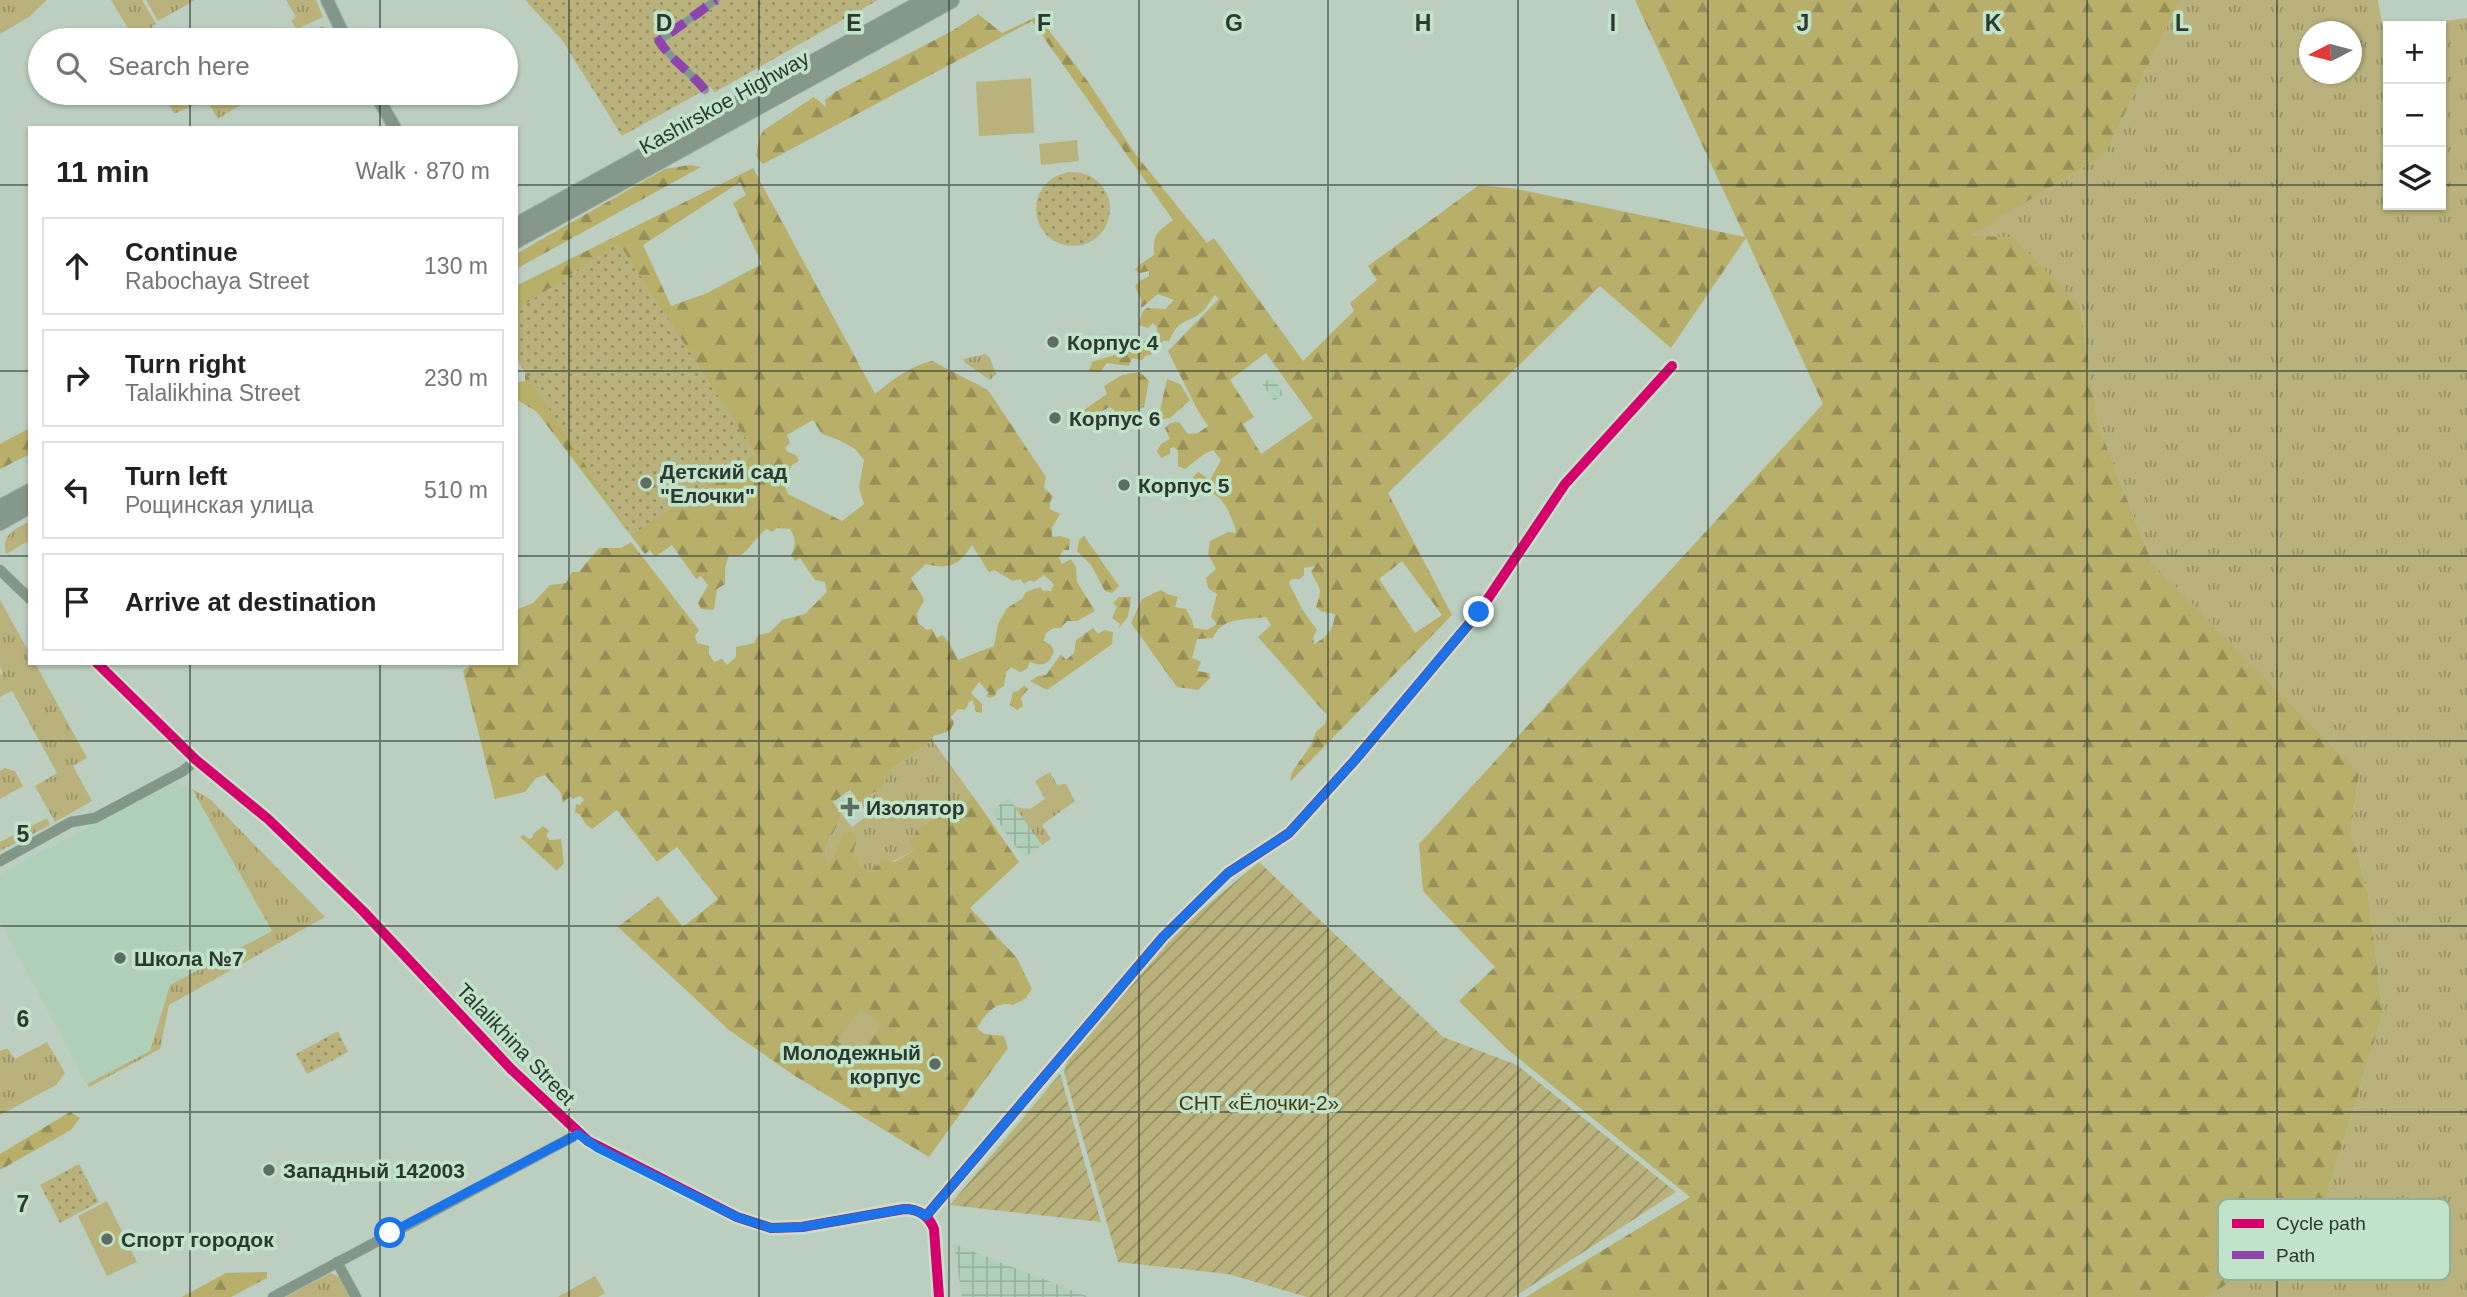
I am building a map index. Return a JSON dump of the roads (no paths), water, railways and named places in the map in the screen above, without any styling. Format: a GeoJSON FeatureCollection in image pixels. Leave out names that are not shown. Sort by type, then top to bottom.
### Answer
{"type":"FeatureCollection","features":[{"type":"Feature","properties":{"kind":"main road","name":"Kashirskoe Highway"},"geometry":{"type":"LineString","coordinates":[[518,225],[927,0]]}},
{"type":"Feature","properties":{"kind":"main road","name":"Kashirskoe Highway"},"geometry":{"type":"LineString","coordinates":[[518,239],[951,0]]}},
{"type":"Feature","properties":{"kind":"main road"},"geometry":{"type":"LineString","coordinates":[[0,508],[28,493]]}},
{"type":"Feature","properties":{"kind":"main road"},"geometry":{"type":"LineString","coordinates":[[0,522],[28,506]]}},
{"type":"Feature","properties":{"kind":"street"},"geometry":{"type":"LineString","coordinates":[[327,0],[340,28]]}},
{"type":"Feature","properties":{"kind":"street"},"geometry":{"type":"LineString","coordinates":[[705,90],[659,41],[716,0]]}},
{"type":"Feature","properties":{"kind":"street"},"geometry":{"type":"LineString","coordinates":[[382,105],[394,126]]}},
{"type":"Feature","properties":{"kind":"street"},"geometry":{"type":"LineString","coordinates":[[939,1297],[934,1229],[926,1216],[1163,937],[1228,873],[1289,833],[1355,760],[1479,612],[1565,484],[1672,366]]}},
{"type":"Feature","properties":{"kind":"street"},"geometry":{"type":"LineString","coordinates":[[0,570],[28,597]]}},
{"type":"Feature","properties":{"kind":"street","name":"Talalikhina Street"},"geometry":{"type":"LineString","coordinates":[[99,665],[196,760],[268,819],[363,911],[511,1069],[578,1134],[598,1148],[737,1217],[765,1226],[802,1227],[904,1209],[915,1210],[926,1216]]}},
{"type":"Feature","properties":{"kind":"street"},"geometry":{"type":"LineString","coordinates":[[0,861],[71,822],[95,818],[183,771],[196,760]]}},
{"type":"Feature","properties":{"kind":"street"},"geometry":{"type":"LineString","coordinates":[[273,1297],[578,1134]]}},
{"type":"Feature","properties":{"kind":"street"},"geometry":{"type":"LineString","coordinates":[[337,1262],[356,1297]]}},
{"type":"Feature","properties":{"kind":"place","name":"Корпус 4"},"geometry":{"type":"Point","coordinates":[1053,342]}},
{"type":"Feature","properties":{"kind":"place","name":"Корпус 6"},"geometry":{"type":"Point","coordinates":[1055,418]}},
{"type":"Feature","properties":{"kind":"place","name":"Детский сад \"Елочки\""},"geometry":{"type":"Point","coordinates":[646,483]}},
{"type":"Feature","properties":{"kind":"place","name":"Корпус 5"},"geometry":{"type":"Point","coordinates":[1124,485]}},
{"type":"Feature","properties":{"kind":"place","name":"Изолятор"},"geometry":{"type":"Point","coordinates":[850,807]}},
{"type":"Feature","properties":{"kind":"place","name":"Школа №7"},"geometry":{"type":"Point","coordinates":[120,958]}},
{"type":"Feature","properties":{"kind":"place","name":"Молодежный корпус"},"geometry":{"type":"Point","coordinates":[935,1064]}},
{"type":"Feature","properties":{"kind":"place","name":"Западный 142003"},"geometry":{"type":"Point","coordinates":[269,1170]}},
{"type":"Feature","properties":{"kind":"place","name":"Спорт городок"},"geometry":{"type":"Point","coordinates":[107,1239]}},
{"type":"Feature","properties":{"kind":"park label","name":"СНТ «Ёлочки-2»"},"geometry":{"type":"Point","coordinates":[1259,1102]}}]}
